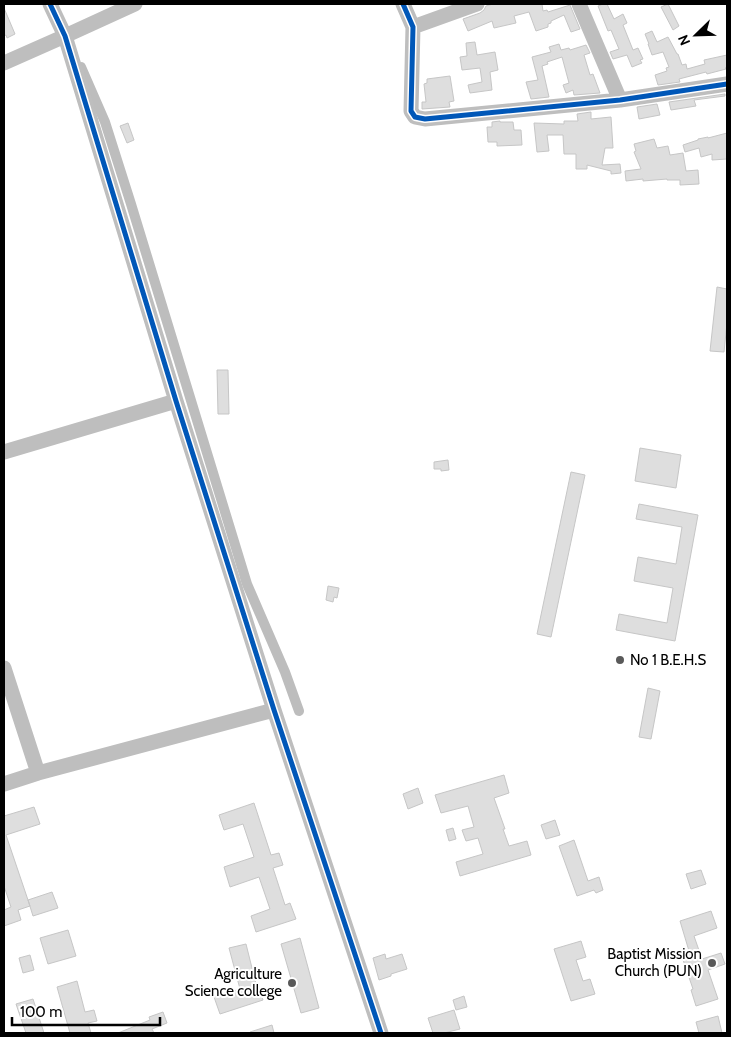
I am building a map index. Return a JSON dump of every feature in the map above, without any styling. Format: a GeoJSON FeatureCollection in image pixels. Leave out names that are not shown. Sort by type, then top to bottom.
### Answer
{"type":"FeatureCollection","features":[{"type":"Feature","properties":{"kind":"street"},"geometry":{"type":"LineString","coordinates":[[50,4],[65,36],[176,401],[274,710],[381,1033]]}},
{"type":"Feature","properties":{"kind":"street"},"geometry":{"type":"LineString","coordinates":[[4,63],[134,4]]}},
{"type":"Feature","properties":{"kind":"street"},"geometry":{"type":"LineString","coordinates":[[403,4],[413,27],[411,111],[415,117],[425,119],[620,100],[727,84]]}},
{"type":"Feature","properties":{"kind":"street"},"geometry":{"type":"LineString","coordinates":[[413,27],[477,4]]}},
{"type":"Feature","properties":{"kind":"street"},"geometry":{"type":"LineString","coordinates":[[579,4],[620,100]]}},
{"type":"Feature","properties":{"kind":"street"},"geometry":{"type":"LineString","coordinates":[[4,452],[176,401]]}},
{"type":"Feature","properties":{"kind":"street"},"geometry":{"type":"LineString","coordinates":[[4,668],[38,773]]}},
{"type":"Feature","properties":{"kind":"street"},"geometry":{"type":"LineString","coordinates":[[4,784],[38,773],[274,710]]}},
{"type":"Feature","properties":{"kind":"building"},"geometry":{"type":"Polygon","coordinates":[[[493,4],[542,4],[543,11],[547,10],[548,12],[570,5],[580,29],[571,32],[564,15],[551,21],[548,27],[536,31],[529,12],[514,16],[516,23],[494,28],[492,21],[468,31],[463,19],[480,13],[486,6],[493,4]]]}},
{"type":"Feature","properties":{"kind":"building"},"geometry":{"type":"Polygon","coordinates":[[[607,4],[614,19],[623,14],[627,23],[623,25],[633,50],[638,48],[643,59],[640,60],[642,63],[632,67],[627,55],[613,59],[610,52],[619,49],[611,30],[608,31],[598,6],[607,4]]]}},
{"type":"Feature","properties":{"kind":"building"},"geometry":{"type":"Polygon","coordinates":[[[668,4],[679,26],[673,30],[661,7],[668,4]]]}},
{"type":"Feature","properties":{"kind":"building"},"geometry":{"type":"Polygon","coordinates":[[[4,8],[15,34],[7,38],[6,35],[4,36],[4,8]]]}},
{"type":"Feature","properties":{"kind":"building"},"geometry":{"type":"Polygon","coordinates":[[[652,31],[657,42],[668,37],[682,65],[686,64],[687,69],[705,64],[704,60],[727,55],[727,67],[726,69],[707,74],[706,72],[679,79],[680,82],[658,85],[655,75],[667,71],[666,68],[669,67],[663,52],[652,55],[645,34],[652,31]]]}},
{"type":"Feature","properties":{"kind":"building"},"geometry":{"type":"Polygon","coordinates":[[[475,42],[477,55],[495,52],[498,70],[490,72],[492,90],[470,93],[468,85],[482,82],[480,68],[462,70],[460,57],[467,56],[466,43],[475,42]]]}},
{"type":"Feature","properties":{"kind":"building"},"geometry":{"type":"Polygon","coordinates":[[[559,44],[561,50],[569,48],[570,50],[586,45],[590,53],[584,55],[590,75],[593,74],[600,93],[574,95],[573,90],[566,93],[563,85],[569,83],[562,57],[547,62],[548,64],[542,66],[549,97],[531,99],[526,82],[538,80],[532,57],[551,52],[549,47],[559,44]]]}},
{"type":"Feature","properties":{"kind":"building"},"geometry":{"type":"Polygon","coordinates":[[[450,76],[454,101],[449,102],[450,107],[422,109],[422,102],[426,102],[424,84],[427,83],[427,79],[450,76]]]}},
{"type":"Feature","properties":{"kind":"building"},"geometry":{"type":"Polygon","coordinates":[[[725,94],[725,96],[694,100],[696,106],[671,110],[669,102],[725,94]]]}},
{"type":"Feature","properties":{"kind":"building"},"geometry":{"type":"Polygon","coordinates":[[[657,104],[660,115],[639,119],[637,107],[657,104]]]}},
{"type":"Feature","properties":{"kind":"building"},"geometry":{"type":"Polygon","coordinates":[[[591,112],[591,119],[611,117],[613,148],[605,148],[602,165],[620,164],[621,173],[611,174],[611,171],[587,165],[587,169],[576,169],[576,154],[564,154],[563,135],[547,135],[549,151],[537,152],[534,123],[564,124],[564,121],[578,121],[577,114],[591,112]]]}},
{"type":"Feature","properties":{"kind":"building"},"geometry":{"type":"Polygon","coordinates":[[[492,122],[513,122],[514,130],[521,130],[522,145],[497,146],[497,142],[488,142],[487,127],[492,127],[492,122]]]}},
{"type":"Feature","properties":{"kind":"building"},"geometry":{"type":"Polygon","coordinates":[[[128,123],[134,140],[127,143],[120,126],[128,123]]]}},
{"type":"Feature","properties":{"kind":"building"},"geometry":{"type":"Polygon","coordinates":[[[727,133],[727,159],[712,160],[712,154],[701,157],[699,148],[685,152],[683,145],[698,139],[727,133]]]}},
{"type":"Feature","properties":{"kind":"building"},"geometry":{"type":"Polygon","coordinates":[[[654,139],[657,148],[668,146],[670,155],[683,153],[686,171],[698,170],[699,184],[680,185],[680,180],[667,179],[626,181],[625,171],[641,169],[634,152],[636,151],[634,144],[654,139]]]}},
{"type":"Feature","properties":{"kind":"building"},"geometry":{"type":"Polygon","coordinates":[[[717,287],[727,289],[727,323],[724,352],[710,351],[717,287]]]}},
{"type":"Feature","properties":{"kind":"building"},"geometry":{"type":"Polygon","coordinates":[[[217,370],[228,370],[229,414],[218,414],[217,370]]]}},
{"type":"Feature","properties":{"kind":"building"},"geometry":{"type":"Polygon","coordinates":[[[640,448],[681,455],[676,488],[635,481],[640,448]]]}},
{"type":"Feature","properties":{"kind":"building"},"geometry":{"type":"Polygon","coordinates":[[[448,460],[449,470],[441,471],[441,469],[434,469],[434,462],[448,460]]]}},
{"type":"Feature","properties":{"kind":"building"},"geometry":{"type":"Polygon","coordinates":[[[571,472],[585,475],[551,637],[537,634],[571,472]]]}},
{"type":"Feature","properties":{"kind":"building"},"geometry":{"type":"Polygon","coordinates":[[[639,504],[698,515],[675,641],[616,630],[619,614],[667,623],[673,588],[634,581],[638,557],[676,564],[682,527],[636,519],[639,504]]]}},
{"type":"Feature","properties":{"kind":"building"},"geometry":{"type":"Polygon","coordinates":[[[328,586],[339,588],[337,598],[334,597],[333,602],[326,600],[328,586]]]}},
{"type":"Feature","properties":{"kind":"building"},"geometry":{"type":"Polygon","coordinates":[[[648,688],[660,691],[651,739],[639,737],[648,688]]]}},
{"type":"Feature","properties":{"kind":"building"},"geometry":{"type":"Polygon","coordinates":[[[504,775],[509,793],[494,798],[505,829],[503,829],[509,846],[527,841],[531,855],[460,876],[456,862],[483,854],[478,838],[466,841],[462,830],[474,827],[468,806],[441,813],[435,795],[504,775]]]}},
{"type":"Feature","properties":{"kind":"building"},"geometry":{"type":"Polygon","coordinates":[[[418,788],[423,803],[408,809],[403,794],[418,788]]]}},
{"type":"Feature","properties":{"kind":"building"},"geometry":{"type":"Polygon","coordinates":[[[254,803],[271,855],[279,853],[283,865],[273,868],[285,905],[290,903],[296,919],[256,932],[251,916],[270,909],[259,877],[230,887],[224,867],[254,857],[243,824],[224,830],[219,815],[254,803]]]}},
{"type":"Feature","properties":{"kind":"building"},"geometry":{"type":"Polygon","coordinates":[[[34,807],[40,824],[6,835],[30,906],[18,910],[21,920],[4,926],[4,910],[11,907],[4,886],[4,816],[34,807]]]}},
{"type":"Feature","properties":{"kind":"building"},"geometry":{"type":"Polygon","coordinates":[[[555,820],[560,835],[546,839],[541,825],[555,820]]]}},
{"type":"Feature","properties":{"kind":"building"},"geometry":{"type":"Polygon","coordinates":[[[453,828],[456,839],[449,841],[446,830],[453,828]]]}},
{"type":"Feature","properties":{"kind":"building"},"geometry":{"type":"Polygon","coordinates":[[[574,840],[588,881],[599,877],[603,890],[596,893],[594,890],[577,896],[559,846],[574,840]]]}},
{"type":"Feature","properties":{"kind":"building"},"geometry":{"type":"Polygon","coordinates":[[[701,870],[706,884],[691,889],[686,874],[701,870]]]}},
{"type":"Feature","properties":{"kind":"building"},"geometry":{"type":"Polygon","coordinates":[[[52,892],[58,908],[33,916],[28,900],[52,892]]]}},
{"type":"Feature","properties":{"kind":"building"},"geometry":{"type":"Polygon","coordinates":[[[711,911],[717,928],[694,936],[702,959],[721,953],[725,964],[708,970],[718,999],[696,1006],[691,990],[693,989],[681,954],[689,951],[680,921],[711,911]]]}},
{"type":"Feature","properties":{"kind":"building"},"geometry":{"type":"Polygon","coordinates":[[[68,930],[76,956],[48,964],[40,938],[68,930]]]}},
{"type":"Feature","properties":{"kind":"building"},"geometry":{"type":"Polygon","coordinates":[[[300,938],[319,1008],[301,1013],[281,944],[300,938]]]}},
{"type":"Feature","properties":{"kind":"building"},"geometry":{"type":"Polygon","coordinates":[[[581,941],[586,957],[576,960],[583,981],[590,979],[595,994],[571,1001],[554,949],[581,941]]]}},
{"type":"Feature","properties":{"kind":"building"},"geometry":{"type":"Polygon","coordinates":[[[246,944],[256,984],[263,1000],[220,1014],[214,997],[240,989],[229,948],[246,944]]]}},
{"type":"Feature","properties":{"kind":"building"},"geometry":{"type":"Polygon","coordinates":[[[385,954],[386,959],[402,954],[407,969],[379,980],[373,958],[385,954]]]}},
{"type":"Feature","properties":{"kind":"building"},"geometry":{"type":"Polygon","coordinates":[[[30,955],[34,970],[23,973],[19,958],[30,955]]]}},
{"type":"Feature","properties":{"kind":"building"},"geometry":{"type":"Polygon","coordinates":[[[77,981],[85,1012],[94,1010],[97,1021],[88,1023],[91,1033],[70,1033],[57,987],[77,981]]]}},
{"type":"Feature","properties":{"kind":"building"},"geometry":{"type":"Polygon","coordinates":[[[464,996],[467,1007],[456,1010],[453,1000],[464,996]]]}},
{"type":"Feature","properties":{"kind":"building"},"geometry":{"type":"Polygon","coordinates":[[[33,999],[44,1033],[26,1033],[16,1004],[33,999]]]}},
{"type":"Feature","properties":{"kind":"building"},"geometry":{"type":"Polygon","coordinates":[[[454,1010],[460,1029],[444,1033],[433,1033],[428,1018],[454,1010]]]}},
{"type":"Feature","properties":{"kind":"building"},"geometry":{"type":"Polygon","coordinates":[[[163,1012],[167,1023],[152,1029],[154,1033],[118,1033],[150,1020],[149,1017],[163,1012]]]}},
{"type":"Feature","properties":{"kind":"building"},"geometry":{"type":"Polygon","coordinates":[[[718,1016],[722,1033],[699,1033],[696,1022],[718,1016]]]}},
{"type":"Feature","properties":{"kind":"building"},"geometry":{"type":"Polygon","coordinates":[[[272,1025],[274,1033],[250,1033],[250,1032],[272,1025]]]}},
{"type":"Feature","properties":{"kind":"waterway"},"geometry":{"type":"LineString","coordinates":[[81,67],[105,122],[247,584],[285,672],[299,711]]}},
{"type":"Feature","properties":{"kind":"cycle path"},"geometry":{"type":"LineString","coordinates":[[50,4],[65,36],[176,401],[274,710],[381,1033]]}},
{"type":"Feature","properties":{"kind":"cycle path"},"geometry":{"type":"LineString","coordinates":[[403,4],[413,27],[411,111],[415,117],[425,119],[620,100],[727,84]]}},
{"type":"Feature","properties":{"kind":"place","name":"No 1 B.E.H.S"},"geometry":{"type":"Point","coordinates":[620,660]}},
{"type":"Feature","properties":{"kind":"place","name":"Baptist Mission Church (PUN)"},"geometry":{"type":"Point","coordinates":[712,963]}},
{"type":"Feature","properties":{"kind":"place","name":"Agriculture Science college"},"geometry":{"type":"Point","coordinates":[292,983]}}]}
